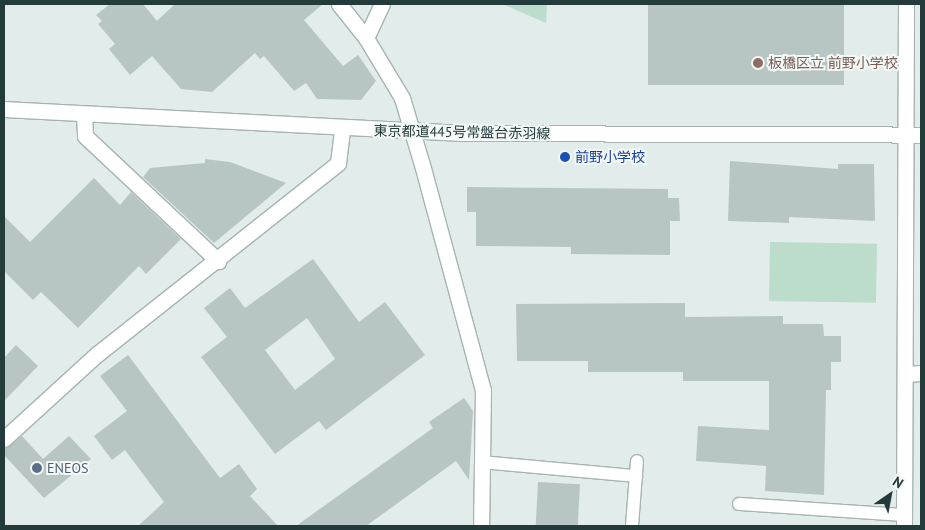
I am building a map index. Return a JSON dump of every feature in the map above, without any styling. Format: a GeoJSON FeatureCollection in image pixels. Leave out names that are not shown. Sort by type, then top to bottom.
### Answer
{"type":"FeatureCollection","features":[{"type":"Feature","properties":{"kind":"street"},"geometry":{"type":"LineString","coordinates":[[339,4],[366,38],[402,98],[483,390],[481,526]]}},
{"type":"Feature","properties":{"kind":"street"},"geometry":{"type":"LineString","coordinates":[[366,38],[382,4]]}},
{"type":"Feature","properties":{"kind":"street"},"geometry":{"type":"LineString","coordinates":[[904,521],[914,374],[905,137],[906,4]]}},
{"type":"Feature","properties":{"kind":"street","name":"東京都道445号常盤台赤羽線"},"geometry":{"type":"LineString","coordinates":[[4,109],[342,129],[921,136]]}},
{"type":"Feature","properties":{"kind":"street"},"geometry":{"type":"LineString","coordinates":[[84,115],[84,136],[218,261]]}},
{"type":"Feature","properties":{"kind":"street"},"geometry":{"type":"LineString","coordinates":[[4,439],[96,355],[218,261],[338,163],[342,129]]}},
{"type":"Feature","properties":{"kind":"lane"},"geometry":{"type":"LineString","coordinates":[[632,526],[637,461]]}},
{"type":"Feature","properties":{"kind":"lane"},"geometry":{"type":"LineString","coordinates":[[481,462],[636,476]]}},
{"type":"Feature","properties":{"kind":"lane"},"geometry":{"type":"LineString","coordinates":[[739,504],[904,521]]}},
{"type":"Feature","properties":{"kind":"green space"},"geometry":{"type":"Polygon","coordinates":[[[502,4],[547,4],[546,23],[502,4]]]}},
{"type":"Feature","properties":{"kind":"green space"},"geometry":{"type":"Polygon","coordinates":[[[770,242],[877,244],[876,303],[769,301],[770,242]]]}},
{"type":"Feature","properties":{"kind":"building"},"geometry":{"type":"Polygon","coordinates":[[[110,4],[143,4],[157,21],[175,4],[323,4],[304,20],[343,66],[358,55],[376,81],[361,100],[317,99],[306,83],[294,91],[264,56],[260,59],[255,53],[212,92],[181,89],[152,56],[130,75],[109,49],[115,44],[98,24],[102,21],[96,15],[110,4]]]}},
{"type":"Feature","properties":{"kind":"building"},"geometry":{"type":"Polygon","coordinates":[[[648,4],[844,4],[844,85],[648,85],[648,4]]]}},
{"type":"Feature","properties":{"kind":"building"},"geometry":{"type":"Polygon","coordinates":[[[205,159],[230,162],[286,183],[214,243],[143,177],[150,168],[205,163],[205,159]]]}},
{"type":"Feature","properties":{"kind":"building"},"geometry":{"type":"Polygon","coordinates":[[[730,161],[838,169],[838,164],[874,164],[875,221],[789,217],[789,223],[728,221],[730,161]]]}},
{"type":"Feature","properties":{"kind":"building"},"geometry":{"type":"Polygon","coordinates":[[[94,178],[120,205],[131,192],[181,239],[146,274],[139,266],[78,328],[41,292],[33,300],[4,271],[4,216],[30,242],[94,178]]]}},
{"type":"Feature","properties":{"kind":"building"},"geometry":{"type":"Polygon","coordinates":[[[467,187],[668,189],[668,198],[679,198],[680,221],[670,221],[670,255],[571,254],[571,247],[476,246],[476,212],[467,212],[467,187]]]}},
{"type":"Feature","properties":{"kind":"building"},"geometry":{"type":"Polygon","coordinates":[[[313,259],[359,322],[385,302],[425,355],[326,430],[319,421],[275,454],[201,357],[227,337],[204,308],[230,288],[245,308],[313,259]],[[307,318],[265,350],[295,390],[335,359],[307,318]]]}},
{"type":"Feature","properties":{"kind":"building"},"geometry":{"type":"Polygon","coordinates":[[[685,303],[685,317],[783,316],[783,324],[823,324],[824,336],[841,336],[841,362],[831,362],[831,390],[826,390],[824,495],[765,491],[766,466],[696,461],[698,426],[769,430],[769,381],[683,381],[683,372],[588,372],[588,361],[517,361],[516,304],[685,303]]]}},
{"type":"Feature","properties":{"kind":"building"},"geometry":{"type":"Polygon","coordinates":[[[16,345],[38,366],[4,401],[4,358],[16,345]]]}},
{"type":"Feature","properties":{"kind":"building"},"geometry":{"type":"Polygon","coordinates":[[[128,355],[220,478],[239,464],[257,489],[250,496],[278,526],[138,526],[164,502],[125,450],[112,460],[94,436],[127,411],[100,376],[128,355]]]}},
{"type":"Feature","properties":{"kind":"building"},"geometry":{"type":"Polygon","coordinates":[[[464,398],[473,411],[469,480],[456,461],[366,526],[296,526],[433,428],[429,422],[464,398]]]}},
{"type":"Feature","properties":{"kind":"building"},"geometry":{"type":"Polygon","coordinates":[[[22,436],[43,459],[69,436],[91,459],[44,498],[4,455],[4,448],[22,436]]]}},
{"type":"Feature","properties":{"kind":"building"},"geometry":{"type":"Polygon","coordinates":[[[538,482],[580,484],[578,526],[536,525],[538,482]]]}},
{"type":"Feature","properties":{"kind":"place","name":"板橋区立 前野小学校"},"geometry":{"type":"Point","coordinates":[758,63]}},
{"type":"Feature","properties":{"kind":"place","name":"前野小学校"},"geometry":{"type":"Point","coordinates":[565,157]}},
{"type":"Feature","properties":{"kind":"place","name":"ENEOS"},"geometry":{"type":"Point","coordinates":[37,468]}}]}
